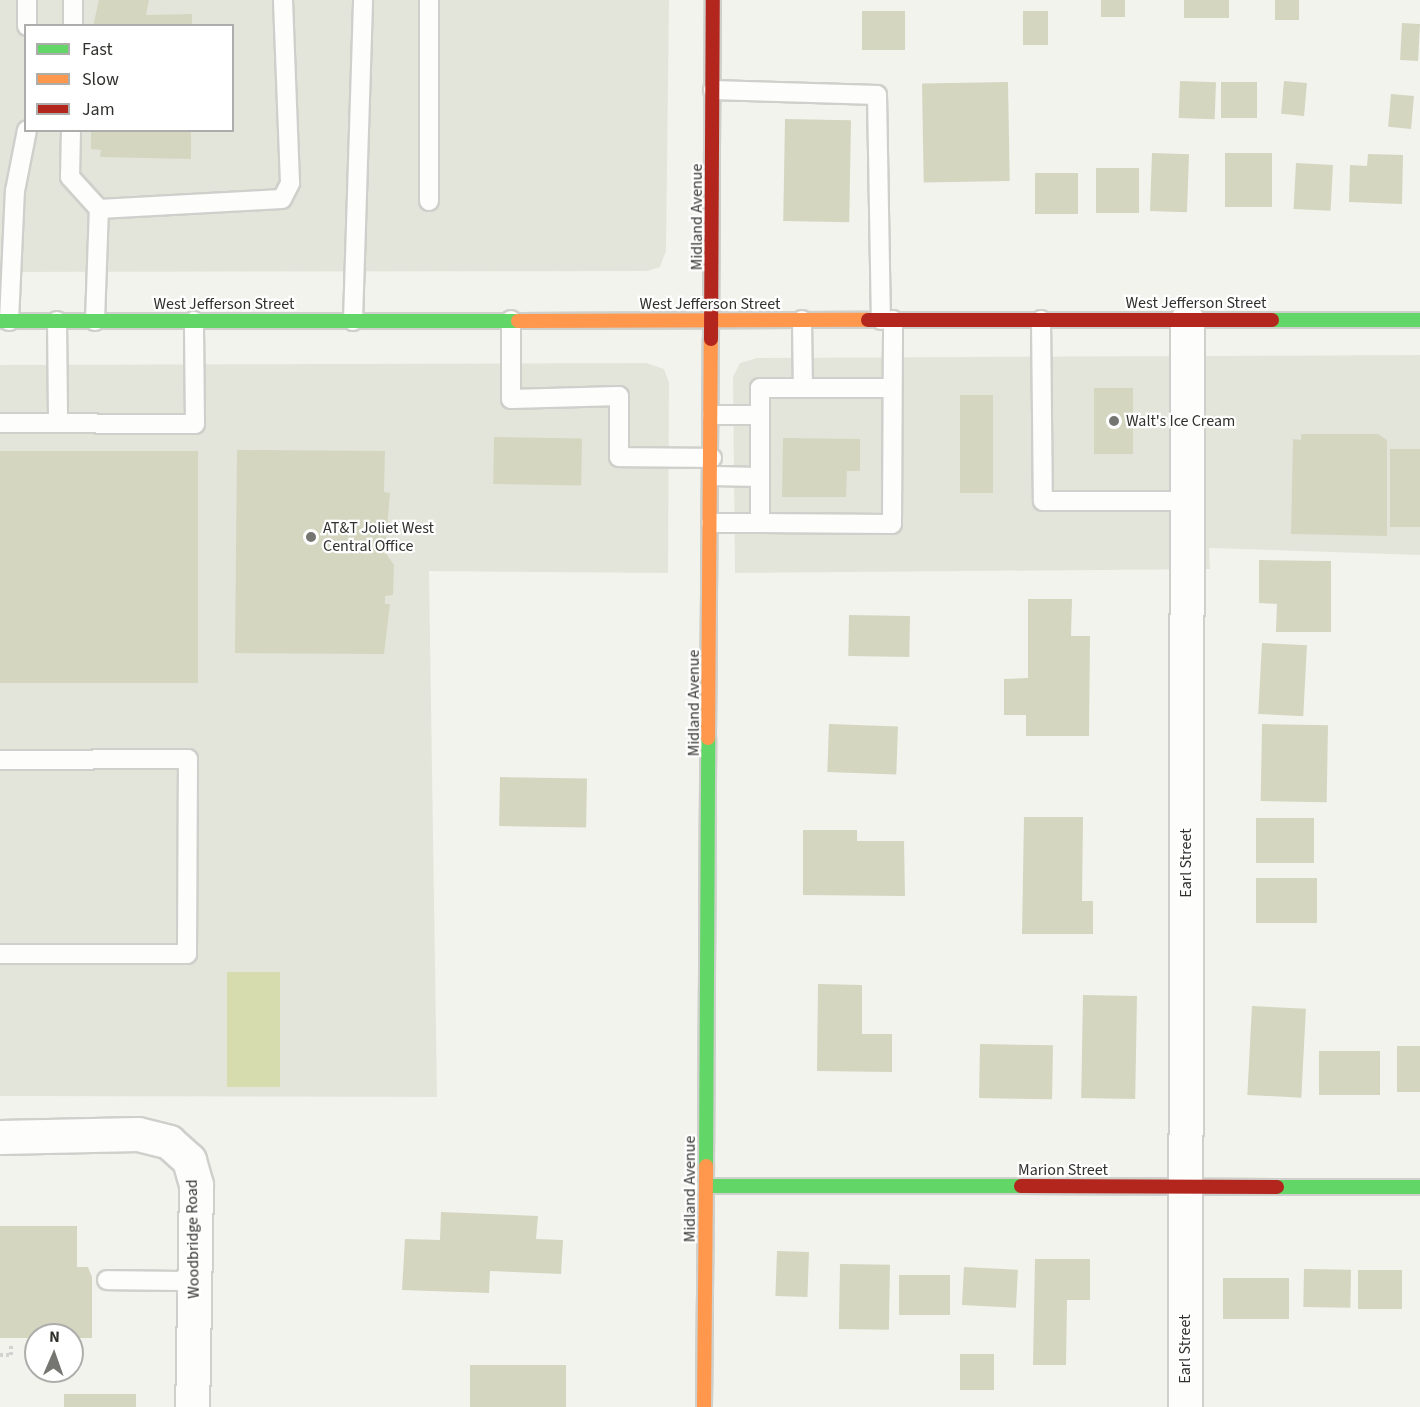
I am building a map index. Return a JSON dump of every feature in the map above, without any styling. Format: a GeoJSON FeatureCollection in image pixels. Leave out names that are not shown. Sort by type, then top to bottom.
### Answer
{"type":"FeatureCollection","features":[{"type":"Feature","properties":{"kind":"street","name":"Midland Avenue"},"geometry":{"type":"LineString","coordinates":[[704,1407],[713,320],[713,0]]}},
{"type":"Feature","properties":{"kind":"street","name":"Earl Street"},"geometry":{"type":"LineString","coordinates":[[1185,1407],[1187,320]]}},
{"type":"Feature","properties":{"kind":"street","name":"West Jefferson Street"},"geometry":{"type":"LineString","coordinates":[[4,321],[1420,320]]}},
{"type":"Feature","properties":{"kind":"street","name":"Woodbridge Road"},"geometry":{"type":"LineString","coordinates":[[0,1137],[138,1134],[169,1142],[189,1160],[196,1185],[192,1407]]}},
{"type":"Feature","properties":{"kind":"street","name":"Marion Street"},"geometry":{"type":"LineString","coordinates":[[706,1186],[1420,1187]]}},
{"type":"Feature","properties":{"kind":"lane"},"geometry":{"type":"LineString","coordinates":[[73,0],[73,24]]}},
{"type":"Feature","properties":{"kind":"lane"},"geometry":{"type":"LineString","coordinates":[[99,209],[282,199],[290,183],[283,0]]}},
{"type":"Feature","properties":{"kind":"lane"},"geometry":{"type":"LineString","coordinates":[[353,321],[363,0]]}},
{"type":"Feature","properties":{"kind":"lane"},"geometry":{"type":"LineString","coordinates":[[429,0],[429,201]]}},
{"type":"Feature","properties":{"kind":"lane"},"geometry":{"type":"LineString","coordinates":[[25,2],[27,24]]}},
{"type":"Feature","properties":{"kind":"lane"},"geometry":{"type":"LineString","coordinates":[[711,523],[892,524],[892,388],[877,94],[713,90]]}},
{"type":"Feature","properties":{"kind":"lane"},"geometry":{"type":"LineString","coordinates":[[4,321],[15,191],[27,132]]}},
{"type":"Feature","properties":{"kind":"lane"},"geometry":{"type":"LineString","coordinates":[[71,132],[70,177],[99,209],[95,321]]}},
{"type":"Feature","properties":{"kind":"lane"},"geometry":{"type":"LineString","coordinates":[[511,320],[511,399],[619,396],[619,458],[712,458]]}},
{"type":"Feature","properties":{"kind":"lane"},"geometry":{"type":"LineString","coordinates":[[802,320],[803,388]]}},
{"type":"Feature","properties":{"kind":"lane"},"geometry":{"type":"LineString","coordinates":[[1041,320],[1043,501],[1187,501]]}},
{"type":"Feature","properties":{"kind":"lane"},"geometry":{"type":"LineString","coordinates":[[57,321],[58,423]]}},
{"type":"Feature","properties":{"kind":"lane"},"geometry":{"type":"LineString","coordinates":[[0,423],[195,424],[194,321]]}},
{"type":"Feature","properties":{"kind":"lane"},"geometry":{"type":"LineString","coordinates":[[760,523],[760,388],[892,388]]}},
{"type":"Feature","properties":{"kind":"lane"},"geometry":{"type":"LineString","coordinates":[[712,415],[760,415]]}},
{"type":"Feature","properties":{"kind":"lane"},"geometry":{"type":"LineString","coordinates":[[712,476],[760,477]]}},
{"type":"Feature","properties":{"kind":"lane"},"geometry":{"type":"LineString","coordinates":[[0,760],[188,759],[187,954],[0,954]]}},
{"type":"Feature","properties":{"kind":"lane"},"geometry":{"type":"LineString","coordinates":[[107,1280],[194,1281]]}},
{"type":"Feature","properties":{"kind":"path"},"geometry":{"type":"LineString","coordinates":[[0,1355],[11,1355],[11,1344]]}},
{"type":"Feature","properties":{"kind":"shaded area"},"geometry":{"type":"Polygon","coordinates":[[[0,0],[669,0],[666,251],[660,267],[647,271],[0,272],[0,0]]]}},
{"type":"Feature","properties":{"kind":"shaded area"},"geometry":{"type":"Polygon","coordinates":[[[1420,355],[1420,555],[1209,548],[1210,569],[735,573],[733,377],[740,363],[757,358],[1420,355]]]}},
{"type":"Feature","properties":{"kind":"shaded area"},"geometry":{"type":"Polygon","coordinates":[[[646,363],[664,369],[669,383],[668,573],[429,571],[437,1097],[0,1096],[0,365],[646,363]]]}},
{"type":"Feature","properties":{"kind":"green space"},"geometry":{"type":"Polygon","coordinates":[[[227,972],[280,972],[280,1087],[227,1087],[227,972]]]}},
{"type":"Feature","properties":{"kind":"building"},"geometry":{"type":"Polygon","coordinates":[[[99,0],[149,0],[146,15],[192,14],[192,24],[93,24],[99,0]]]}},
{"type":"Feature","properties":{"kind":"building"},"geometry":{"type":"Polygon","coordinates":[[[1101,0],[1125,0],[1125,17],[1101,17],[1101,0]]]}},
{"type":"Feature","properties":{"kind":"building"},"geometry":{"type":"Polygon","coordinates":[[[1184,0],[1229,0],[1229,18],[1184,18],[1184,0]]]}},
{"type":"Feature","properties":{"kind":"building"},"geometry":{"type":"Polygon","coordinates":[[[1275,0],[1299,0],[1299,20],[1275,20],[1275,0]]]}},
{"type":"Feature","properties":{"kind":"building"},"geometry":{"type":"Polygon","coordinates":[[[862,11],[905,11],[905,50],[862,50],[862,11]]]}},
{"type":"Feature","properties":{"kind":"building"},"geometry":{"type":"Polygon","coordinates":[[[1023,11],[1048,11],[1048,45],[1023,45],[1023,11]]]}},
{"type":"Feature","properties":{"kind":"building"},"geometry":{"type":"Polygon","coordinates":[[[1402,23],[1420,24],[1418,61],[1400,60],[1402,23]]]}},
{"type":"Feature","properties":{"kind":"building"},"geometry":{"type":"Polygon","coordinates":[[[1180,81],[1216,82],[1215,119],[1179,118],[1180,81]]]}},
{"type":"Feature","properties":{"kind":"building"},"geometry":{"type":"Polygon","coordinates":[[[1284,81],[1307,83],[1304,116],[1281,114],[1284,81]]]}},
{"type":"Feature","properties":{"kind":"building"},"geometry":{"type":"Polygon","coordinates":[[[1008,82],[1010,181],[924,182],[922,84],[1008,82]]]}},
{"type":"Feature","properties":{"kind":"building"},"geometry":{"type":"Polygon","coordinates":[[[1221,82],[1257,82],[1257,118],[1221,118],[1221,82]]]}},
{"type":"Feature","properties":{"kind":"building"},"geometry":{"type":"Polygon","coordinates":[[[1391,94],[1414,96],[1411,129],[1388,127],[1391,94]]]}},
{"type":"Feature","properties":{"kind":"building"},"geometry":{"type":"Polygon","coordinates":[[[785,119],[851,120],[849,222],[783,221],[785,119]]]}},
{"type":"Feature","properties":{"kind":"building"},"geometry":{"type":"Polygon","coordinates":[[[91,132],[191,132],[191,159],[100,157],[101,150],[91,149],[91,132]]]}},
{"type":"Feature","properties":{"kind":"building"},"geometry":{"type":"Polygon","coordinates":[[[1152,153],[1189,154],[1187,212],[1150,211],[1152,153]]]}},
{"type":"Feature","properties":{"kind":"building"},"geometry":{"type":"Polygon","coordinates":[[[1225,153],[1272,153],[1272,207],[1225,207],[1225,153]]]}},
{"type":"Feature","properties":{"kind":"building"},"geometry":{"type":"Polygon","coordinates":[[[1368,154],[1403,155],[1402,204],[1349,202],[1350,165],[1367,166],[1368,154]]]}},
{"type":"Feature","properties":{"kind":"building"},"geometry":{"type":"Polygon","coordinates":[[[1296,163],[1333,165],[1331,211],[1294,209],[1296,163]]]}},
{"type":"Feature","properties":{"kind":"building"},"geometry":{"type":"Polygon","coordinates":[[[1096,168],[1139,168],[1139,213],[1096,213],[1096,168]]]}},
{"type":"Feature","properties":{"kind":"building"},"geometry":{"type":"Polygon","coordinates":[[[1035,173],[1078,173],[1078,214],[1035,214],[1035,173]]]}},
{"type":"Feature","properties":{"kind":"building","name":"Walt's Ice Cream"},"geometry":{"type":"Polygon","coordinates":[[[1094,388],[1133,388],[1133,454],[1094,454],[1094,388]]]}},
{"type":"Feature","properties":{"kind":"building"},"geometry":{"type":"Polygon","coordinates":[[[960,395],[993,395],[993,493],[960,493],[960,395]]]}},
{"type":"Feature","properties":{"kind":"building"},"geometry":{"type":"Polygon","coordinates":[[[1301,434],[1378,434],[1387,440],[1387,536],[1291,534],[1293,439],[1301,440],[1301,434]]]}},
{"type":"Feature","properties":{"kind":"building"},"geometry":{"type":"Polygon","coordinates":[[[494,437],[582,439],[581,486],[493,484],[494,437]]]}},
{"type":"Feature","properties":{"kind":"building"},"geometry":{"type":"Polygon","coordinates":[[[783,438],[860,439],[860,471],[847,471],[846,497],[782,497],[783,438]]]}},
{"type":"Feature","properties":{"kind":"building"},"geometry":{"type":"Polygon","coordinates":[[[1390,449],[1420,449],[1420,527],[1390,527],[1390,449]]]}},
{"type":"Feature","properties":{"kind":"building","name":"AT&T Joliet West Central Office"},"geometry":{"type":"Polygon","coordinates":[[[237,450],[385,451],[384,492],[390,493],[385,552],[394,565],[393,595],[385,596],[385,604],[390,604],[384,654],[235,653],[237,450]]]}},
{"type":"Feature","properties":{"kind":"building"},"geometry":{"type":"Polygon","coordinates":[[[0,451],[198,451],[198,683],[0,683],[0,451]]]}},
{"type":"Feature","properties":{"kind":"building"},"geometry":{"type":"Polygon","coordinates":[[[1259,560],[1331,561],[1331,632],[1276,632],[1277,604],[1259,603],[1259,560]]]}},
{"type":"Feature","properties":{"kind":"building"},"geometry":{"type":"Polygon","coordinates":[[[1028,599],[1072,599],[1071,636],[1090,636],[1089,736],[1026,736],[1026,715],[1004,715],[1004,679],[1028,678],[1028,599]]]}},
{"type":"Feature","properties":{"kind":"building"},"geometry":{"type":"Polygon","coordinates":[[[849,615],[910,616],[909,657],[848,656],[849,615]]]}},
{"type":"Feature","properties":{"kind":"building"},"geometry":{"type":"Polygon","coordinates":[[[1262,643],[1307,645],[1303,716],[1258,714],[1262,643]]]}},
{"type":"Feature","properties":{"kind":"building"},"geometry":{"type":"Polygon","coordinates":[[[829,724],[898,726],[896,774],[827,772],[829,724]]]}},
{"type":"Feature","properties":{"kind":"building"},"geometry":{"type":"Polygon","coordinates":[[[1262,724],[1328,725],[1327,802],[1261,801],[1262,724]]]}},
{"type":"Feature","properties":{"kind":"building"},"geometry":{"type":"Polygon","coordinates":[[[500,777],[587,779],[586,828],[499,826],[500,777]]]}},
{"type":"Feature","properties":{"kind":"building"},"geometry":{"type":"Polygon","coordinates":[[[1024,817],[1083,817],[1082,901],[1093,901],[1093,934],[1022,934],[1024,817]]]}},
{"type":"Feature","properties":{"kind":"building"},"geometry":{"type":"Polygon","coordinates":[[[1256,818],[1314,818],[1314,863],[1256,863],[1256,818]]]}},
{"type":"Feature","properties":{"kind":"building"},"geometry":{"type":"Polygon","coordinates":[[[803,830],[857,830],[857,841],[904,841],[905,896],[803,895],[803,830]]]}},
{"type":"Feature","properties":{"kind":"building"},"geometry":{"type":"Polygon","coordinates":[[[1256,878],[1317,878],[1317,923],[1256,923],[1256,878]]]}},
{"type":"Feature","properties":{"kind":"building"},"geometry":{"type":"Polygon","coordinates":[[[818,984],[862,985],[862,1034],[892,1034],[892,1072],[817,1071],[818,984]]]}},
{"type":"Feature","properties":{"kind":"building"},"geometry":{"type":"Polygon","coordinates":[[[1083,995],[1137,996],[1135,1099],[1081,1098],[1083,995]]]}},
{"type":"Feature","properties":{"kind":"building"},"geometry":{"type":"Polygon","coordinates":[[[1252,1006],[1306,1009],[1301,1098],[1247,1095],[1252,1006]]]}},
{"type":"Feature","properties":{"kind":"building"},"geometry":{"type":"Polygon","coordinates":[[[980,1044],[1053,1045],[1052,1099],[979,1098],[980,1044]]]}},
{"type":"Feature","properties":{"kind":"building"},"geometry":{"type":"Polygon","coordinates":[[[1397,1046],[1420,1046],[1420,1092],[1397,1092],[1397,1046]]]}},
{"type":"Feature","properties":{"kind":"building"},"geometry":{"type":"Polygon","coordinates":[[[1319,1051],[1380,1051],[1380,1095],[1319,1095],[1319,1051]]]}},
{"type":"Feature","properties":{"kind":"building"},"geometry":{"type":"Polygon","coordinates":[[[441,1212],[538,1216],[536,1239],[563,1240],[561,1274],[490,1271],[489,1293],[402,1290],[405,1239],[440,1240],[441,1212]]]}},
{"type":"Feature","properties":{"kind":"building"},"geometry":{"type":"Polygon","coordinates":[[[0,1226],[77,1226],[77,1267],[88,1267],[92,1277],[92,1338],[84,1338],[84,1323],[24,1323],[24,1338],[0,1338],[0,1226]]]}},
{"type":"Feature","properties":{"kind":"building"},"geometry":{"type":"Polygon","coordinates":[[[777,1251],[809,1252],[807,1297],[775,1296],[777,1251]]]}},
{"type":"Feature","properties":{"kind":"building"},"geometry":{"type":"Polygon","coordinates":[[[1035,1259],[1090,1259],[1090,1300],[1067,1300],[1066,1365],[1033,1365],[1035,1259]]]}},
{"type":"Feature","properties":{"kind":"building"},"geometry":{"type":"Polygon","coordinates":[[[840,1264],[890,1265],[889,1330],[839,1329],[840,1264]]]}},
{"type":"Feature","properties":{"kind":"building"},"geometry":{"type":"Polygon","coordinates":[[[964,1267],[1018,1270],[1016,1308],[962,1305],[964,1267]]]}},
{"type":"Feature","properties":{"kind":"building"},"geometry":{"type":"Polygon","coordinates":[[[1304,1269],[1351,1270],[1350,1308],[1303,1307],[1304,1269]]]}},
{"type":"Feature","properties":{"kind":"building"},"geometry":{"type":"Polygon","coordinates":[[[1358,1270],[1402,1270],[1402,1309],[1358,1309],[1358,1270]]]}},
{"type":"Feature","properties":{"kind":"building"},"geometry":{"type":"Polygon","coordinates":[[[899,1275],[950,1275],[950,1315],[899,1315],[899,1275]]]}},
{"type":"Feature","properties":{"kind":"building"},"geometry":{"type":"Polygon","coordinates":[[[1223,1278],[1289,1278],[1289,1319],[1223,1319],[1223,1278]]]}},
{"type":"Feature","properties":{"kind":"building"},"geometry":{"type":"Polygon","coordinates":[[[960,1354],[994,1354],[994,1390],[960,1390],[960,1354]]]}},
{"type":"Feature","properties":{"kind":"building"},"geometry":{"type":"Polygon","coordinates":[[[470,1365],[566,1365],[566,1407],[470,1407],[470,1365]]]}},
{"type":"Feature","properties":{"kind":"building"},"geometry":{"type":"Polygon","coordinates":[[[64,1394],[136,1394],[136,1407],[64,1407],[64,1394]]]}},
{"type":"Feature","properties":{"kind":"traffic: fast"},"geometry":{"type":"LineString","coordinates":[[1272,320],[1420,320]]}},
{"type":"Feature","properties":{"kind":"traffic: fast"},"geometry":{"type":"LineString","coordinates":[[0,321],[518,321]]}},
{"type":"Feature","properties":{"kind":"traffic: fast"},"geometry":{"type":"LineString","coordinates":[[706,1166],[708,738]]}},
{"type":"Feature","properties":{"kind":"traffic: fast"},"geometry":{"type":"LineString","coordinates":[[706,1186],[1021,1186]]}},
{"type":"Feature","properties":{"kind":"traffic: fast"},"geometry":{"type":"LineString","coordinates":[[1277,1187],[1420,1187]]}},
{"type":"Feature","properties":{"kind":"traffic: slow"},"geometry":{"type":"LineString","coordinates":[[518,321],[868,320]]}},
{"type":"Feature","properties":{"kind":"traffic: slow"},"geometry":{"type":"LineString","coordinates":[[708,738],[711,339]]}},
{"type":"Feature","properties":{"kind":"traffic: slow"},"geometry":{"type":"LineString","coordinates":[[704,1407],[706,1166]]}},
{"type":"Feature","properties":{"kind":"traffic: jam"},"geometry":{"type":"LineString","coordinates":[[711,339],[713,0]]}},
{"type":"Feature","properties":{"kind":"traffic: jam"},"geometry":{"type":"LineString","coordinates":[[868,320],[1272,320]]}},
{"type":"Feature","properties":{"kind":"traffic: jam"},"geometry":{"type":"LineString","coordinates":[[1021,1186],[1277,1187]]}},
{"type":"Feature","properties":{"kind":"place","name":"Walt's Ice Cream"},"geometry":{"type":"Point","coordinates":[1114,421]}},
{"type":"Feature","properties":{"kind":"place","name":"AT&T Joliet West Central Office"},"geometry":{"type":"Point","coordinates":[311,537]}}]}
